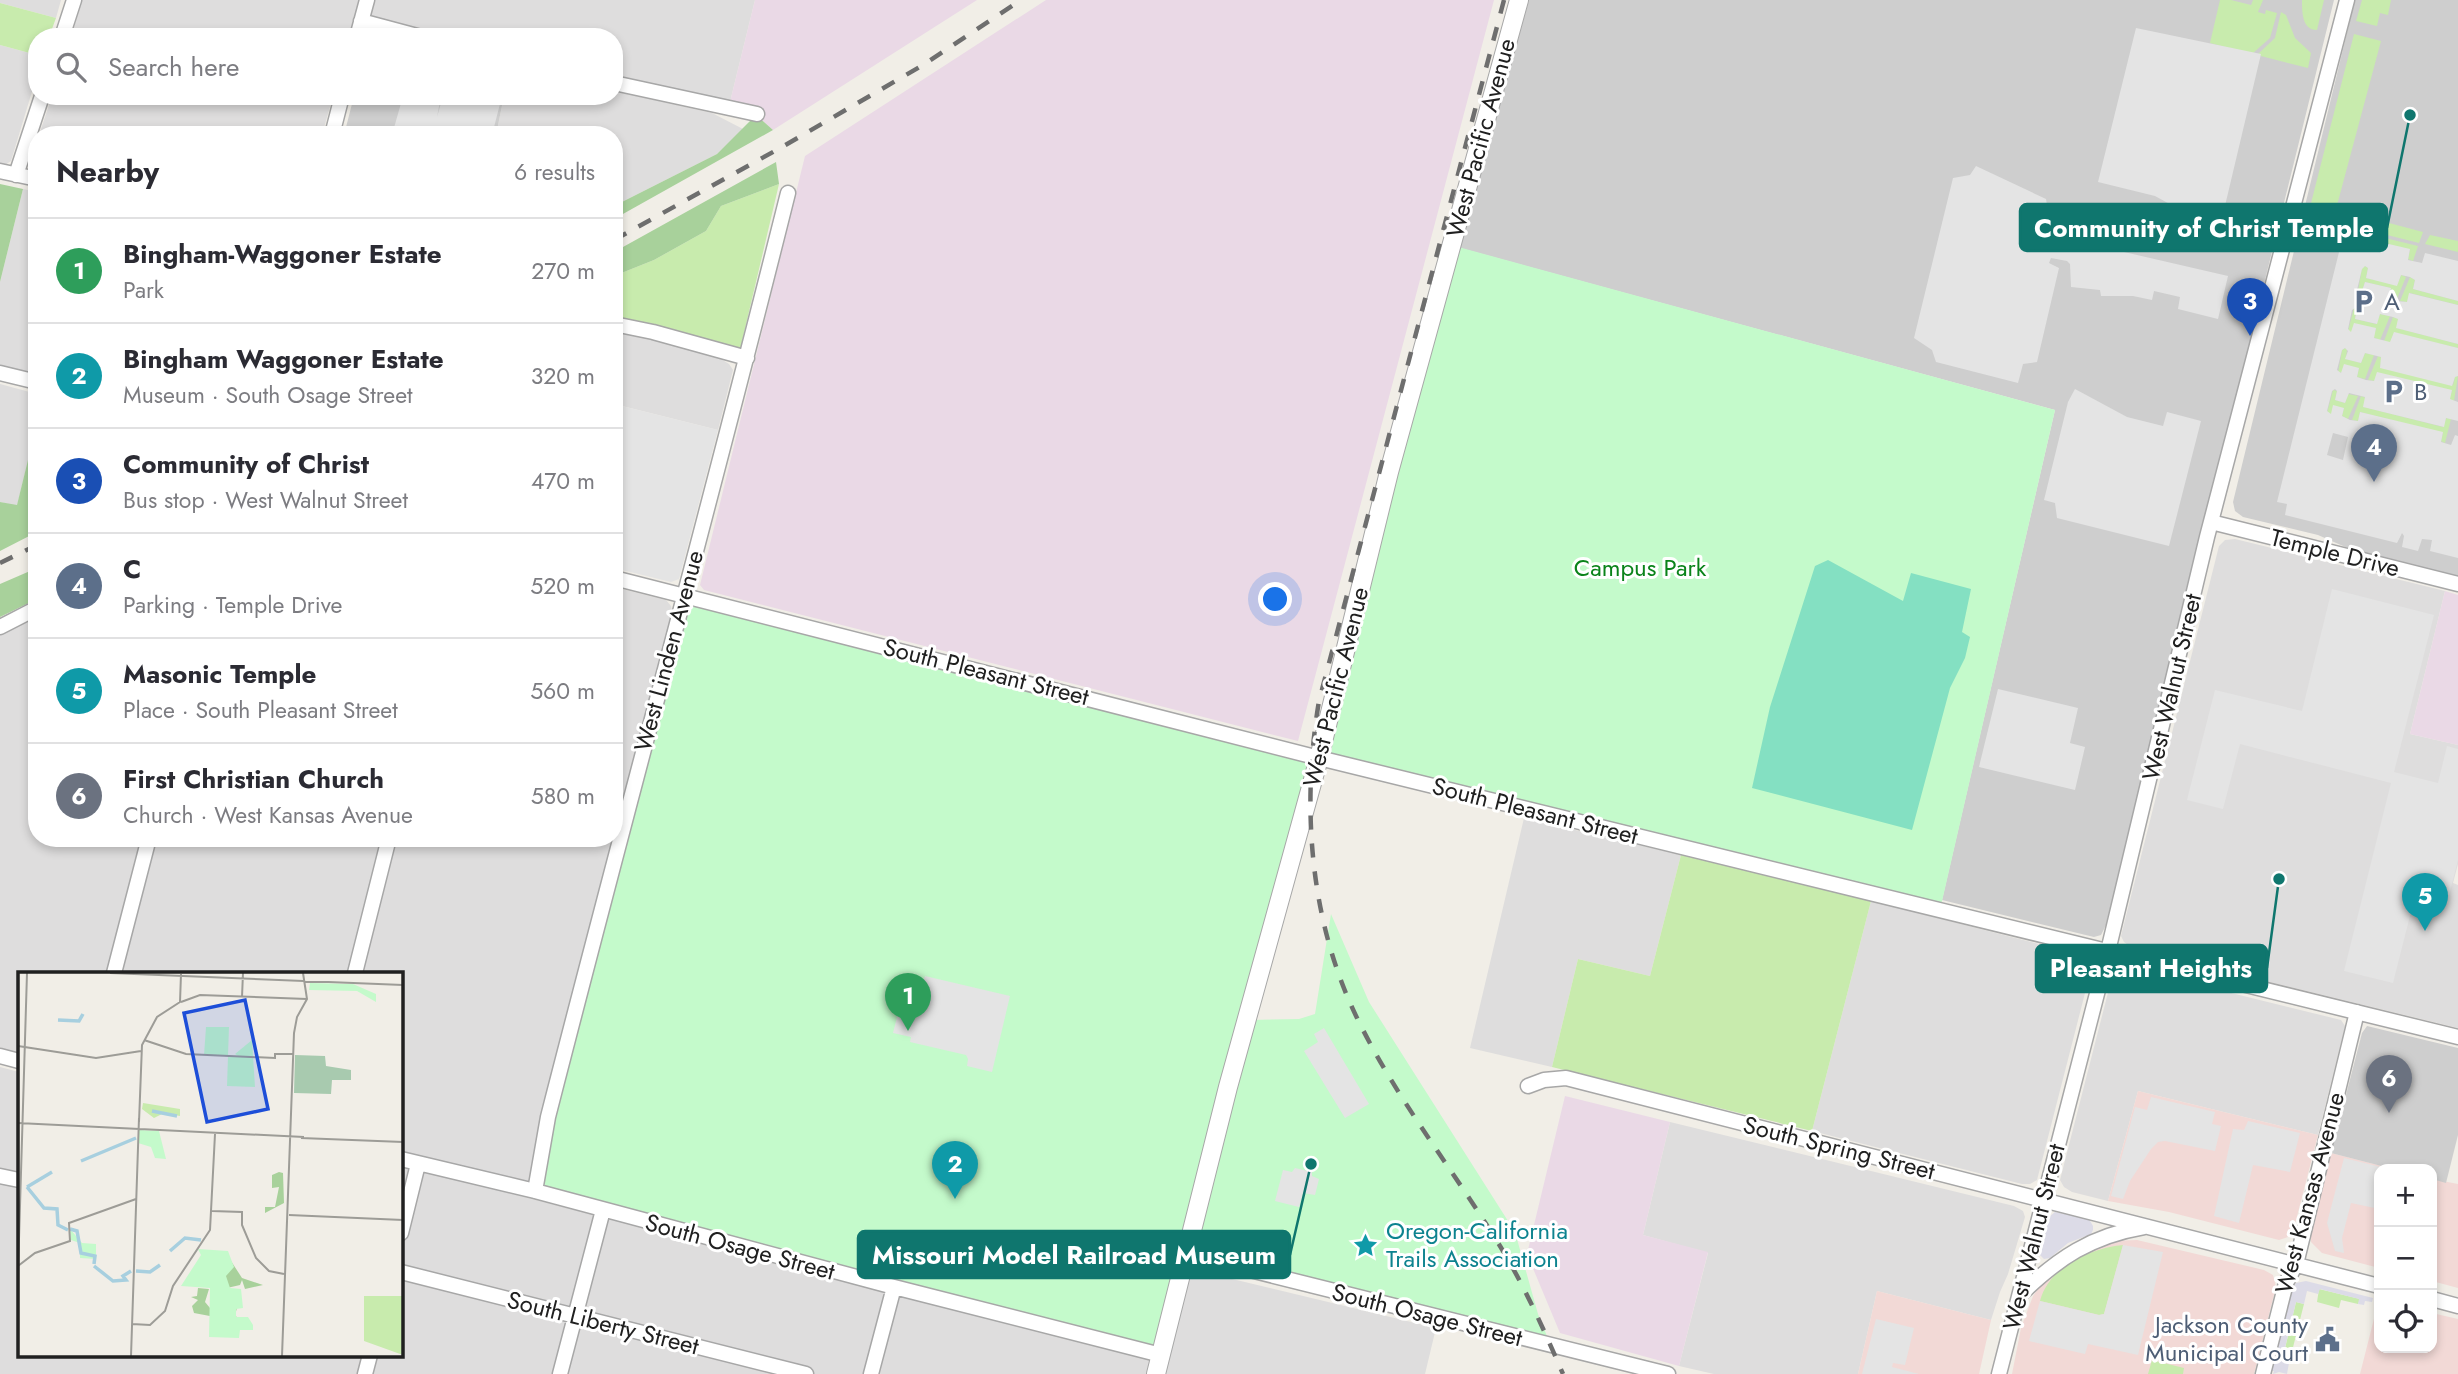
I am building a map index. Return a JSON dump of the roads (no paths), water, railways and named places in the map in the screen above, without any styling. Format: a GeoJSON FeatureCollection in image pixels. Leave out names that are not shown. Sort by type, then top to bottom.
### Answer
{"type":"FeatureCollection","features":[{"type":"Feature","properties":{"kind":"street"},"geometry":{"type":"LineString","coordinates":[[65,28],[74,0]]}},
{"type":"Feature","properties":{"kind":"street"},"geometry":{"type":"LineString","coordinates":[[359,28],[366,0]]}},
{"type":"Feature","properties":{"kind":"street","name":"West Pacific Avenue"},"geometry":{"type":"LineString","coordinates":[[1156,1374],[1228,1087],[1320,758],[1389,472],[1519,0]]}},
{"type":"Feature","properties":{"kind":"street","name":"West Walnut Street"},"geometry":{"type":"LineString","coordinates":[[1999,1374],[2108,951],[2211,522],[2347,0]]}},
{"type":"Feature","properties":{"kind":"street"},"geometry":{"type":"LineString","coordinates":[[361,21],[387,28]]}},
{"type":"Feature","properties":{"kind":"street"},"geometry":{"type":"LineString","coordinates":[[623,85],[757,114]]}},
{"type":"Feature","properties":{"kind":"street"},"geometry":{"type":"LineString","coordinates":[[32,126],[39,105]]}},
{"type":"Feature","properties":{"kind":"street"},"geometry":{"type":"LineString","coordinates":[[334,126],[340,105]]}},
{"type":"Feature","properties":{"kind":"street"},"geometry":{"type":"LineString","coordinates":[[16,175],[28,139]]}},
{"type":"Feature","properties":{"kind":"street"},"geometry":{"type":"LineString","coordinates":[[0,171],[28,177]]}},
{"type":"Feature","properties":{"kind":"street","name":"West Linden Avenue"},"geometry":{"type":"LineString","coordinates":[[623,827],[788,193]]}},
{"type":"Feature","properties":{"kind":"street"},"geometry":{"type":"LineString","coordinates":[[623,326],[747,358]]}},
{"type":"Feature","properties":{"kind":"street"},"geometry":{"type":"LineString","coordinates":[[0,373],[28,380]]}},
{"type":"Feature","properties":{"kind":"street","name":"Temple Drive"},"geometry":{"type":"LineString","coordinates":[[2211,522],[2458,584]]}},
{"type":"Feature","properties":{"kind":"street","name":"South Pleasant Street"},"geometry":{"type":"LineString","coordinates":[[623,580],[1320,758],[2458,1037]]}},
{"type":"Feature","properties":{"kind":"street"},"geometry":{"type":"LineString","coordinates":[[0,627],[28,613]]}},
{"type":"Feature","properties":{"kind":"street"},"geometry":{"type":"LineString","coordinates":[[114,972],[147,847]]}},
{"type":"Feature","properties":{"kind":"street"},"geometry":{"type":"LineString","coordinates":[[355,972],[387,847]]}},
{"type":"Feature","properties":{"kind":"street","name":"West Linden Avenue"},"geometry":{"type":"LineString","coordinates":[[535,1191],[548,1117],[618,847]]}},
{"type":"Feature","properties":{"kind":"street","name":"West Kansas Avenue"},"geometry":{"type":"LineString","coordinates":[[2263,1374],[2286,1283],[2296,1264],[2357,1013]]}},
{"type":"Feature","properties":{"kind":"street"},"geometry":{"type":"LineString","coordinates":[[0,1056],[18,1061]]}},
{"type":"Feature","properties":{"kind":"street","name":"South Spring Street"},"geometry":{"type":"LineString","coordinates":[[1528,1086],[1544,1080],[1566,1078],[2374,1285]]}},
{"type":"Feature","properties":{"kind":"street","name":"South Osage Street"},"geometry":{"type":"LineString","coordinates":[[402,1159],[535,1191],[1161,1356]]}},
{"type":"Feature","properties":{"kind":"street"},"geometry":{"type":"LineString","coordinates":[[402,1229],[418,1164]]}},
{"type":"Feature","properties":{"kind":"street"},"geometry":{"type":"LineString","coordinates":[[0,1175],[18,1180]]}},
{"type":"Feature","properties":{"kind":"street"},"geometry":{"type":"LineString","coordinates":[[560,1374],[603,1210]]}},
{"type":"Feature","properties":{"kind":"street","name":"South Spring Street"},"geometry":{"type":"LineString","coordinates":[[2019,1296],[2045,1271],[2078,1248],[2115,1232],[2151,1226]]}},
{"type":"Feature","properties":{"kind":"street","name":"South Osage Street"},"geometry":{"type":"LineString","coordinates":[[1186,1254],[1668,1374]]}},
{"type":"Feature","properties":{"kind":"street","name":"South Liberty Street"},"geometry":{"type":"LineString","coordinates":[[402,1272],[806,1374]]}},
{"type":"Feature","properties":{"kind":"street"},"geometry":{"type":"LineString","coordinates":[[871,1374],[894,1287]]}},
{"type":"Feature","properties":{"kind":"street"},"geometry":{"type":"LineString","coordinates":[[2437,1300],[2458,1306]]}},
{"type":"Feature","properties":{"kind":"street"},"geometry":{"type":"LineString","coordinates":[[365,1374],[370,1356]]}},
{"type":"Feature","properties":{"kind":"railway"},"geometry":{"type":"LineString","coordinates":[[623,235],[923,65],[1021,0]]}},
{"type":"Feature","properties":{"kind":"railway"},"geometry":{"type":"LineString","coordinates":[[1504,0],[1319,701],[1311,783],[1311,824],[1320,906],[1342,984],[1359,1022],[1391,1080],[1509,1261],[1563,1374]]}},
{"type":"Feature","properties":{"kind":"railway"},"geometry":{"type":"LineString","coordinates":[[0,563],[28,549]]}},
{"type":"Feature","properties":{"kind":"place","name":"Community of Christ Temple"},"geometry":{"type":"Point","coordinates":[2410,115]}},
{"type":"Feature","properties":{"kind":"place","name":"A"},"geometry":{"type":"Point","coordinates":[2364,302]}},
{"type":"Feature","properties":{"kind":"place","name":"Community of Christ"},"geometry":{"type":"Point","coordinates":[2250,336]}},
{"type":"Feature","properties":{"kind":"place","name":"B"},"geometry":{"type":"Point","coordinates":[2394,392]}},
{"type":"Feature","properties":{"kind":"place","name":"C"},"geometry":{"type":"Point","coordinates":[2374,482]}},
{"type":"Feature","properties":{"kind":"place","name":"Pleasant Heights"},"geometry":{"type":"Point","coordinates":[2279,879]}},
{"type":"Feature","properties":{"kind":"place","name":"Masonic Temple"},"geometry":{"type":"Point","coordinates":[2425,931]}},
{"type":"Feature","properties":{"kind":"place","name":"Bingham-Waggoner Estate"},"geometry":{"type":"Point","coordinates":[908,1031]}},
{"type":"Feature","properties":{"kind":"place","name":"First Christian Church"},"geometry":{"type":"Point","coordinates":[2389,1113]}},
{"type":"Feature","properties":{"kind":"place","name":"Missouri Model Railroad Museum"},"geometry":{"type":"Point","coordinates":[1311,1164]}},
{"type":"Feature","properties":{"kind":"place","name":"Bingham Waggoner Estate"},"geometry":{"type":"Point","coordinates":[955,1199]}},
{"type":"Feature","properties":{"kind":"place","name":"Oregon-California Trails Association"},"geometry":{"type":"Point","coordinates":[1366,1245]}},
{"type":"Feature","properties":{"kind":"place","name":"Jackson County Municipal Court"},"geometry":{"type":"Point","coordinates":[2328,1339]}},
{"type":"Feature","properties":{"kind":"park label","name":"Campus Park"},"geometry":{"type":"Point","coordinates":[1640,568]}}]}
